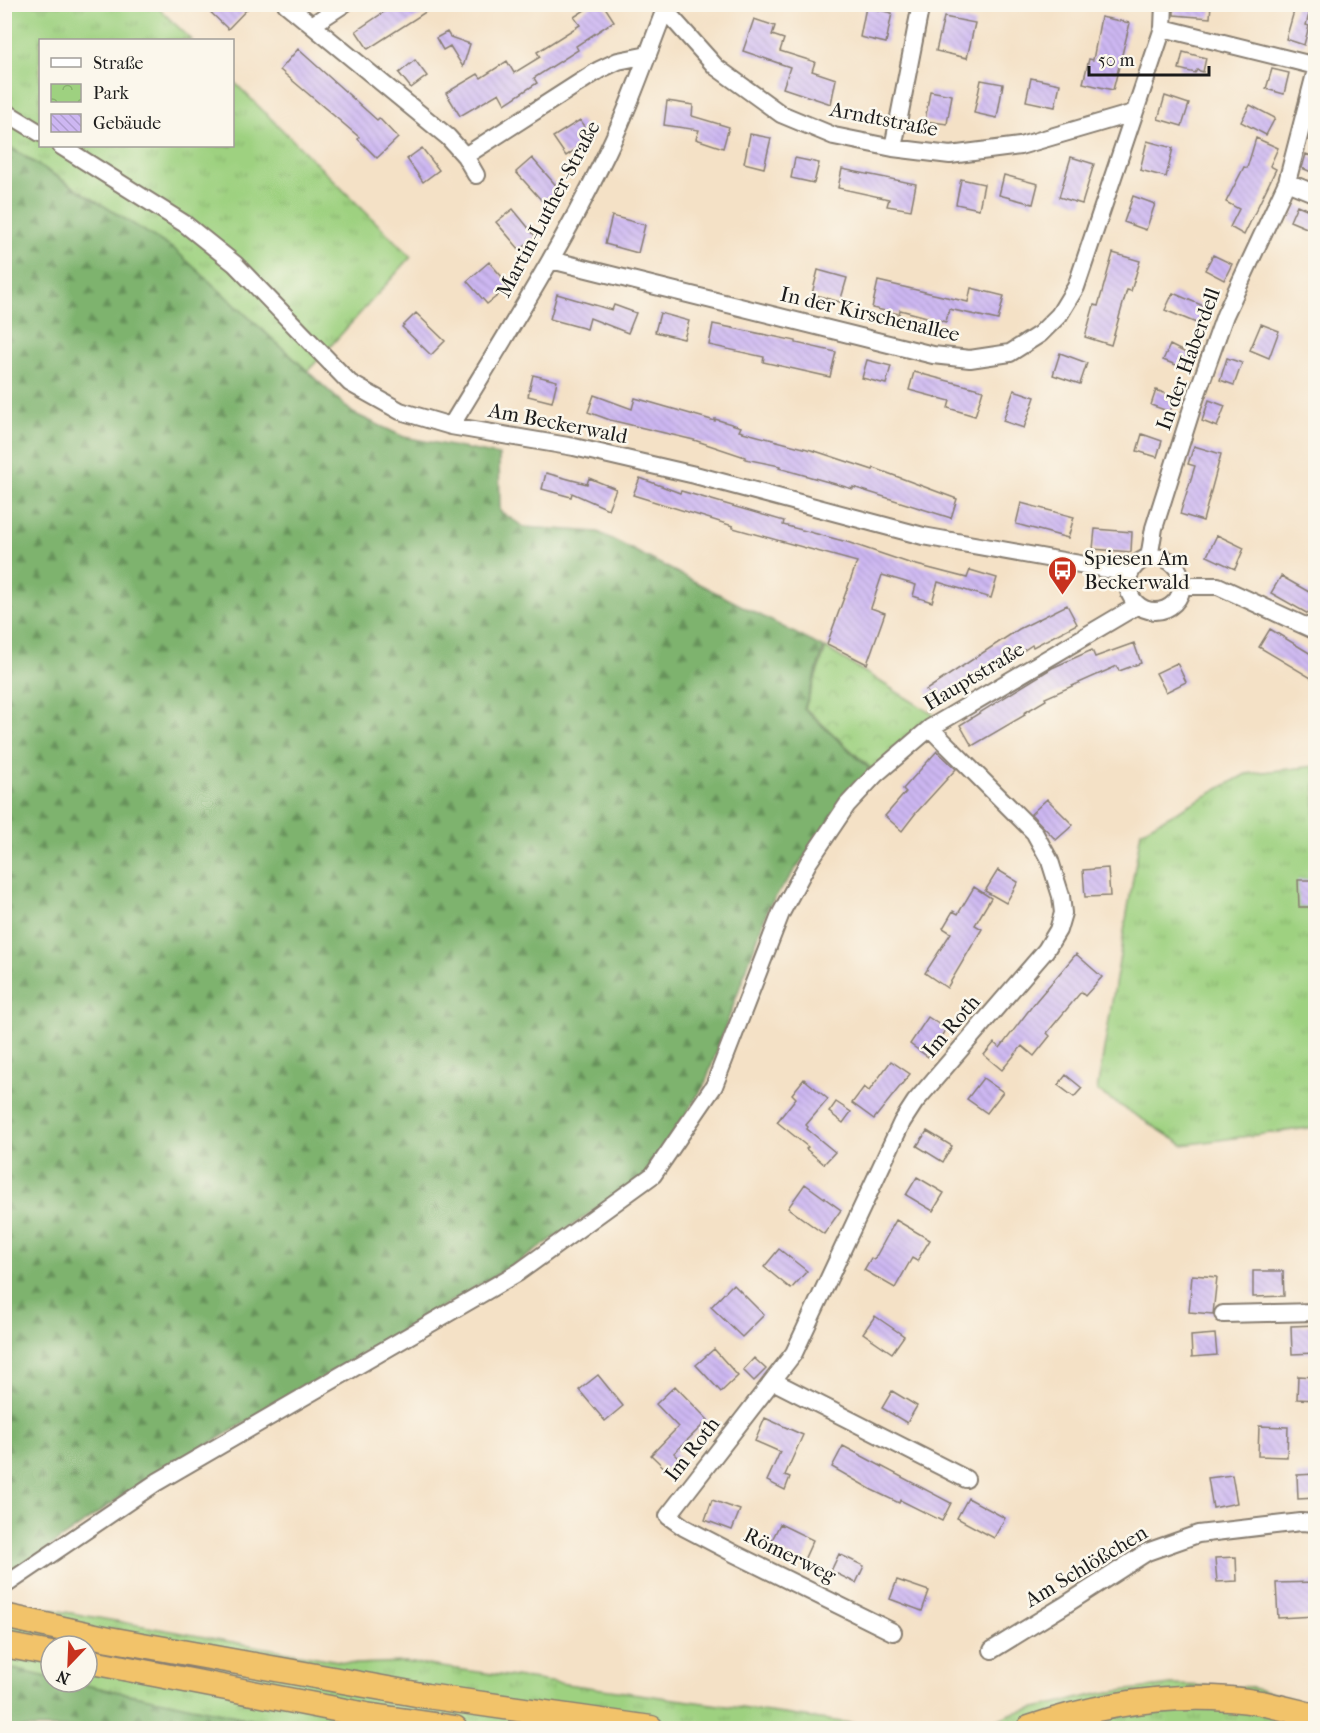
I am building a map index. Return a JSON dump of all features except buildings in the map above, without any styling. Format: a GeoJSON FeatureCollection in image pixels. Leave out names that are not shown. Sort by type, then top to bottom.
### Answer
{"type":"FeatureCollection","features":[{"type":"Feature","properties":{"kind":"highway"},"geometry":{"type":"LineString","coordinates":[[4,1617],[110,1639],[427,1696],[651,1728]]}},
{"type":"Feature","properties":{"kind":"highway"},"geometry":{"type":"LineString","coordinates":[[4,1645],[39,1652]]}},
{"type":"Feature","properties":{"kind":"highway"},"geometry":{"type":"LineString","coordinates":[[99,1663],[366,1715],[455,1728]]}},
{"type":"Feature","properties":{"kind":"highway"},"geometry":{"type":"LineString","coordinates":[[1029,1728],[1071,1714],[1130,1702],[1197,1698],[1260,1703],[1316,1716]]}},
{"type":"Feature","properties":{"kind":"highway"},"geometry":{"type":"LineString","coordinates":[[366,1715],[392,1728]]}},
{"type":"Feature","properties":{"kind":"street"},"geometry":{"type":"LineString","coordinates":[[286,4],[448,137],[465,156],[476,175]]}},
{"type":"Feature","properties":{"kind":"street"},"geometry":{"type":"LineString","coordinates":[[312,25],[344,4]]}},
{"type":"Feature","properties":{"kind":"street"},"geometry":{"type":"LineString","coordinates":[[893,148],[921,4]]}},
{"type":"Feature","properties":{"kind":"street","name":"In der Kirschenallee"},"geometry":{"type":"LineString","coordinates":[[551,260],[933,355],[970,359],[1010,353],[1040,334],[1059,315],[1076,287],[1163,28],[1164,4]]}},
{"type":"Feature","properties":{"kind":"street","name":"Arndtstraße"},"geometry":{"type":"LineString","coordinates":[[666,7],[716,67],[782,114],[834,136],[893,148],[950,155],[1020,146],[1133,113]]}},
{"type":"Feature","properties":{"kind":"street","name":"Martin-Luther-Straße"},"geometry":{"type":"LineString","coordinates":[[451,426],[551,260],[602,164],[666,7]]}},
{"type":"Feature","properties":{"kind":"street","name":"In der Haberdell"},"geometry":{"type":"LineString","coordinates":[[1149,558],[1158,517],[1193,405],[1225,315],[1287,182],[1316,68],[1163,28]]}},
{"type":"Feature","properties":{"kind":"street"},"geometry":{"type":"LineString","coordinates":[[465,156],[599,70],[618,61],[648,55]]}},
{"type":"Feature","properties":{"kind":"street"},"geometry":{"type":"LineString","coordinates":[[4,111],[39,132]]}},
{"type":"Feature","properties":{"kind":"street","name":"Am Beckerwald"},"geometry":{"type":"LineString","coordinates":[[64,147],[185,225],[235,264],[350,383],[400,411],[451,426],[574,447],[695,475],[923,536],[1130,573]]}},
{"type":"Feature","properties":{"kind":"street"},"geometry":{"type":"LineString","coordinates":[[1287,182],[1316,194]]}},
{"type":"Feature","properties":{"kind":"street"},"geometry":{"type":"LineString","coordinates":[[1149,558],[1166,559],[1178,570],[1182,586],[1177,601],[1164,610],[1149,611],[1138,605],[1128,590],[1130,573],[1142,561],[1149,558]]}},
{"type":"Feature","properties":{"kind":"street"},"geometry":{"type":"LineString","coordinates":[[1182,586],[1218,586],[1316,631]]}},
{"type":"Feature","properties":{"kind":"street","name":"Hauptstraße"},"geometry":{"type":"LineString","coordinates":[[4,1586],[184,1466],[519,1272],[653,1175],[714,1086],[781,913],[808,863],[847,805],[875,775],[930,728],[1138,605]]}},
{"type":"Feature","properties":{"kind":"street","name":"Im Roth"},"geometry":{"type":"LineString","coordinates":[[668,1516],[794,1353],[902,1122],[915,1102],[1046,950],[1058,930],[1063,913],[1061,896],[1050,861],[1034,832],[930,728]]}},
{"type":"Feature","properties":{"kind":"street"},"geometry":{"type":"LineString","coordinates":[[1223,1314],[1316,1312]]}},
{"type":"Feature","properties":{"kind":"street"},"geometry":{"type":"LineString","coordinates":[[773,1381],[966,1479]]}},
{"type":"Feature","properties":{"kind":"street","name":"Römerweg"},"geometry":{"type":"LineString","coordinates":[[668,1516],[735,1554],[893,1632]]}},
{"type":"Feature","properties":{"kind":"street","name":"Am Schlößchen"},"geometry":{"type":"LineString","coordinates":[[992,1650],[1147,1552],[1169,1543],[1198,1534],[1301,1522],[1316,1523]]}},
{"type":"Feature","properties":{"kind":"green space"},"geometry":{"type":"Polygon","coordinates":[[[4,5],[155,5],[191,39],[39,39],[39,147],[234,147],[234,82],[411,257],[308,371],[175,250],[5,144],[4,5]]]}},
{"type":"Feature","properties":{"kind":"green space"},"geometry":{"type":"Polygon","coordinates":[[[4,144],[175,250],[353,413],[404,437],[499,455],[500,511],[524,527],[598,532],[824,648],[804,709],[874,773],[842,804],[769,906],[705,1084],[649,1173],[523,1259],[131,1490],[4,1579],[4,144]]]}},
{"type":"Feature","properties":{"kind":"green space"},"geometry":{"type":"Polygon","coordinates":[[[826,648],[939,718],[875,772],[805,708],[826,648]]]}},
{"type":"Feature","properties":{"kind":"green space"},"geometry":{"type":"Polygon","coordinates":[[[1315,766],[1315,1127],[1183,1145],[1097,1091],[1141,831],[1246,774],[1315,766]]]}},
{"type":"Feature","properties":{"kind":"green space"},"geometry":{"type":"Polygon","coordinates":[[[4,1601],[355,1664],[405,1662],[886,1728],[283,1728],[99,1688],[99,1634],[39,1634],[39,1675],[5,1667],[4,1601]]]}},
{"type":"Feature","properties":{"kind":"green space"},"geometry":{"type":"Polygon","coordinates":[[[4,1667],[39,1675],[39,1694],[99,1694],[99,1688],[283,1728],[5,1728],[4,1667]]]}},
{"type":"Feature","properties":{"kind":"green space"},"geometry":{"type":"Polygon","coordinates":[[[1171,1685],[1249,1687],[1315,1705],[1315,1728],[980,1728],[1013,1713],[1103,1693],[1171,1685]]]}},
{"type":"Feature","properties":{"kind":"place","name":"Spiesen Am Beckerwald"},"geometry":{"type":"Point","coordinates":[1063,596]}}]}
